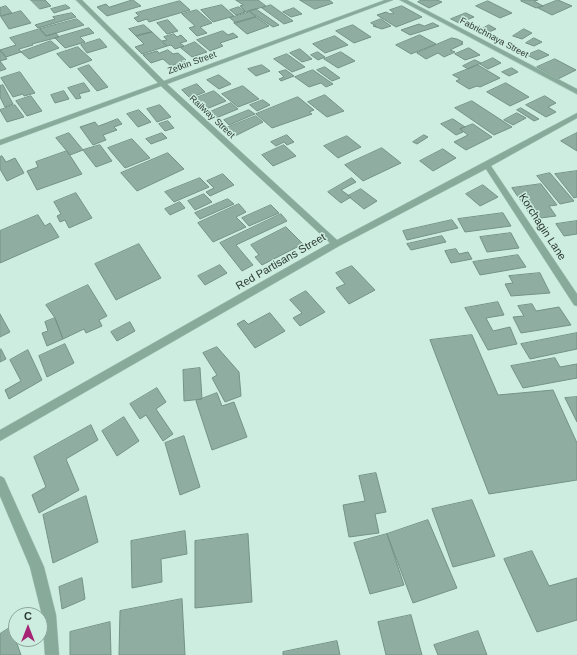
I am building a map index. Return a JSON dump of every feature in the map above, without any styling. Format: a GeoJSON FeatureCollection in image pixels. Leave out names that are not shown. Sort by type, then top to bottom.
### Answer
{"type":"FeatureCollection","features":[{"type":"Feature","properties":{"kind":"street","name":"Railway Street"},"geometry":{"type":"LineString","coordinates":[[79,0],[162,83],[336,244]]}},
{"type":"Feature","properties":{"kind":"street","name":"Zetkin Street"},"geometry":{"type":"LineString","coordinates":[[0,142],[390,0]]}},
{"type":"Feature","properties":{"kind":"street","name":"Fabrichnaya Street"},"geometry":{"type":"LineString","coordinates":[[403,0],[577,92]]}},
{"type":"Feature","properties":{"kind":"street","name":"Red Partisans Street"},"geometry":{"type":"LineString","coordinates":[[0,436],[336,244],[488,165],[577,115]]}},
{"type":"Feature","properties":{"kind":"street","name":"Korchagin Lane"},"geometry":{"type":"LineString","coordinates":[[488,165],[577,302]]}},
{"type":"Feature","properties":{"kind":"street"},"geometry":{"type":"LineString","coordinates":[[0,482],[37,567],[49,615],[52,655]]}},
{"type":"Feature","properties":{"kind":"building"},"geometry":{"type":"Polygon","coordinates":[[[31,0],[45,0],[51,6],[40,9],[31,0]]]}},
{"type":"Feature","properties":{"kind":"building"},"geometry":{"type":"Polygon","coordinates":[[[133,0],[141,6],[107,16],[97,7],[106,4],[109,7],[133,0]]]}},
{"type":"Feature","properties":{"kind":"building"},"geometry":{"type":"Polygon","coordinates":[[[236,0],[258,0],[266,6],[246,12],[240,6],[243,5],[236,0]]]}},
{"type":"Feature","properties":{"kind":"building"},"geometry":{"type":"Polygon","coordinates":[[[300,0],[329,0],[333,3],[315,9],[300,0]]]}},
{"type":"Feature","properties":{"kind":"building"},"geometry":{"type":"Polygon","coordinates":[[[422,0],[437,0],[442,2],[429,8],[418,2],[422,0]]]}},
{"type":"Feature","properties":{"kind":"building"},"geometry":{"type":"Polygon","coordinates":[[[538,0],[534,1],[543,6],[536,8],[521,1],[538,0]]]}},
{"type":"Feature","properties":{"kind":"building"},"geometry":{"type":"Polygon","coordinates":[[[558,0],[572,6],[552,15],[538,8],[558,0]]]}},
{"type":"Feature","properties":{"kind":"building"},"geometry":{"type":"Polygon","coordinates":[[[180,1],[190,10],[149,22],[147,19],[138,22],[134,18],[139,16],[136,13],[180,1]]]}},
{"type":"Feature","properties":{"kind":"building"},"geometry":{"type":"Polygon","coordinates":[[[488,1],[512,13],[500,18],[476,6],[488,1]]]}},
{"type":"Feature","properties":{"kind":"building"},"geometry":{"type":"Polygon","coordinates":[[[66,5],[70,8],[54,13],[51,9],[66,5]]]}},
{"type":"Feature","properties":{"kind":"building"},"geometry":{"type":"Polygon","coordinates":[[[222,5],[234,16],[213,22],[201,10],[222,5]]]}},
{"type":"Feature","properties":{"kind":"building"},"geometry":{"type":"Polygon","coordinates":[[[271,5],[293,21],[284,24],[262,8],[271,5]]]}},
{"type":"Feature","properties":{"kind":"building"},"geometry":{"type":"Polygon","coordinates":[[[6,6],[12,13],[0,16],[0,8],[6,6]]]}},
{"type":"Feature","properties":{"kind":"building"},"geometry":{"type":"Polygon","coordinates":[[[402,6],[422,17],[396,27],[377,15],[386,12],[390,14],[394,13],[390,10],[402,6]]]}},
{"type":"Feature","properties":{"kind":"building"},"geometry":{"type":"Polygon","coordinates":[[[239,7],[245,12],[236,15],[230,10],[239,7]]]}},
{"type":"Feature","properties":{"kind":"building"},"geometry":{"type":"Polygon","coordinates":[[[294,8],[302,14],[291,17],[283,12],[294,8]]]}},
{"type":"Feature","properties":{"kind":"building"},"geometry":{"type":"Polygon","coordinates":[[[256,9],[279,25],[273,27],[249,11],[256,9]]]}},
{"type":"Feature","properties":{"kind":"building"},"geometry":{"type":"Polygon","coordinates":[[[197,10],[212,23],[200,27],[207,33],[197,36],[189,28],[195,26],[182,14],[197,10]]]}},
{"type":"Feature","properties":{"kind":"building"},"geometry":{"type":"Polygon","coordinates":[[[21,11],[31,23],[9,29],[1,17],[21,11]]]}},
{"type":"Feature","properties":{"kind":"building"},"geometry":{"type":"Polygon","coordinates":[[[250,12],[256,17],[236,23],[230,18],[250,12]]]}},
{"type":"Feature","properties":{"kind":"building"},"geometry":{"type":"Polygon","coordinates":[[[72,13],[76,17],[38,28],[35,25],[55,19],[53,17],[72,13]]]}},
{"type":"Feature","properties":{"kind":"building"},"geometry":{"type":"Polygon","coordinates":[[[466,13],[474,17],[459,23],[451,19],[466,13]]]}},
{"type":"Feature","properties":{"kind":"building"},"geometry":{"type":"Polygon","coordinates":[[[256,17],[269,26],[247,34],[234,23],[256,17]]]}},
{"type":"Feature","properties":{"kind":"building"},"geometry":{"type":"Polygon","coordinates":[[[77,19],[84,25],[46,36],[40,29],[77,19]]]}},
{"type":"Feature","properties":{"kind":"building"},"geometry":{"type":"Polygon","coordinates":[[[381,19],[391,26],[382,29],[373,26],[376,26],[371,23],[381,19]]]}},
{"type":"Feature","properties":{"kind":"building"},"geometry":{"type":"Polygon","coordinates":[[[168,20],[178,31],[167,34],[157,23],[168,20]]]}},
{"type":"Feature","properties":{"kind":"building"},"geometry":{"type":"Polygon","coordinates":[[[433,23],[439,26],[410,35],[401,30],[419,24],[424,26],[433,23]]]}},
{"type":"Feature","properties":{"kind":"building"},"geometry":{"type":"Polygon","coordinates":[[[144,25],[152,32],[136,36],[129,29],[144,25]]]}},
{"type":"Feature","properties":{"kind":"building"},"geometry":{"type":"Polygon","coordinates":[[[353,25],[371,37],[354,43],[336,31],[353,25]]]}},
{"type":"Feature","properties":{"kind":"building"},"geometry":{"type":"Polygon","coordinates":[[[489,25],[496,29],[489,32],[482,29],[489,25]]]}},
{"type":"Feature","properties":{"kind":"building"},"geometry":{"type":"Polygon","coordinates":[[[89,28],[94,33],[80,37],[85,42],[65,48],[55,38],[89,28]]]}},
{"type":"Feature","properties":{"kind":"building"},"geometry":{"type":"Polygon","coordinates":[[[40,29],[46,36],[56,33],[59,37],[32,44],[33,45],[19,49],[21,52],[6,57],[0,50],[16,45],[10,38],[40,29]]]}},
{"type":"Feature","properties":{"kind":"building"},"geometry":{"type":"Polygon","coordinates":[[[524,29],[532,33],[522,39],[513,36],[524,29]]]}},
{"type":"Feature","properties":{"kind":"building"},"geometry":{"type":"Polygon","coordinates":[[[223,31],[228,35],[233,33],[238,37],[220,43],[223,46],[210,51],[197,40],[223,31]]]}},
{"type":"Feature","properties":{"kind":"building"},"geometry":{"type":"Polygon","coordinates":[[[152,32],[167,46],[142,54],[135,47],[144,44],[136,36],[152,32]]]}},
{"type":"Feature","properties":{"kind":"building"},"geometry":{"type":"Polygon","coordinates":[[[174,34],[177,37],[181,35],[187,41],[180,43],[184,46],[175,49],[171,45],[167,46],[162,41],[167,40],[164,37],[174,34]]]}},
{"type":"Feature","properties":{"kind":"building"},"geometry":{"type":"Polygon","coordinates":[[[420,35],[436,44],[411,54],[396,45],[420,35]]]}},
{"type":"Feature","properties":{"kind":"building"},"geometry":{"type":"Polygon","coordinates":[[[335,36],[348,45],[325,53],[313,44],[335,36]]]}},
{"type":"Feature","properties":{"kind":"building"},"geometry":{"type":"Polygon","coordinates":[[[452,38],[463,42],[461,43],[463,44],[450,50],[455,52],[444,57],[438,53],[426,59],[417,53],[452,38]]]}},
{"type":"Feature","properties":{"kind":"building"},"geometry":{"type":"Polygon","coordinates":[[[534,38],[542,42],[534,46],[526,43],[534,38]]]}},
{"type":"Feature","properties":{"kind":"building"},"geometry":{"type":"Polygon","coordinates":[[[100,39],[107,47],[87,53],[81,45],[100,39]]]}},
{"type":"Feature","properties":{"kind":"building"},"geometry":{"type":"Polygon","coordinates":[[[51,41],[59,48],[29,59],[21,52],[51,41]]]}},
{"type":"Feature","properties":{"kind":"building"},"geometry":{"type":"Polygon","coordinates":[[[195,42],[207,52],[192,57],[181,48],[195,42]]]}},
{"type":"Feature","properties":{"kind":"building"},"geometry":{"type":"Polygon","coordinates":[[[78,47],[92,60],[70,68],[57,54],[78,47]]]}},
{"type":"Feature","properties":{"kind":"building"},"geometry":{"type":"Polygon","coordinates":[[[469,48],[480,55],[465,60],[455,54],[469,48]]]}},
{"type":"Feature","properties":{"kind":"building"},"geometry":{"type":"Polygon","coordinates":[[[300,49],[312,59],[302,62],[290,53],[300,49]]]}},
{"type":"Feature","properties":{"kind":"building"},"geometry":{"type":"Polygon","coordinates":[[[0,50],[7,59],[0,61],[0,50]]]}},
{"type":"Feature","properties":{"kind":"building"},"geometry":{"type":"Polygon","coordinates":[[[168,50],[173,54],[178,53],[186,60],[171,66],[163,59],[151,63],[143,55],[157,51],[159,53],[168,50]]]}},
{"type":"Feature","properties":{"kind":"building"},"geometry":{"type":"Polygon","coordinates":[[[539,50],[549,55],[537,60],[527,55],[539,50]]]}},
{"type":"Feature","properties":{"kind":"building"},"geometry":{"type":"Polygon","coordinates":[[[318,52],[325,57],[318,60],[311,55],[318,52]]]}},
{"type":"Feature","properties":{"kind":"building"},"geometry":{"type":"Polygon","coordinates":[[[341,52],[355,61],[338,68],[324,59],[341,52]]]}},
{"type":"Feature","properties":{"kind":"building"},"geometry":{"type":"Polygon","coordinates":[[[287,54],[305,67],[292,72],[274,59],[287,54]]]}},
{"type":"Feature","properties":{"kind":"building"},"geometry":{"type":"Polygon","coordinates":[[[493,58],[501,63],[488,69],[480,64],[493,58]]]}},
{"type":"Feature","properties":{"kind":"building"},"geometry":{"type":"Polygon","coordinates":[[[555,59],[576,70],[558,79],[537,67],[555,59]]]}},
{"type":"Feature","properties":{"kind":"building"},"geometry":{"type":"Polygon","coordinates":[[[475,60],[481,63],[468,69],[463,66],[475,60]]]}},
{"type":"Feature","properties":{"kind":"building"},"geometry":{"type":"Polygon","coordinates":[[[0,61],[6,69],[0,71],[0,61]]]}},
{"type":"Feature","properties":{"kind":"building"},"geometry":{"type":"Polygon","coordinates":[[[89,65],[108,87],[97,91],[78,69],[89,65]]]}},
{"type":"Feature","properties":{"kind":"building"},"geometry":{"type":"Polygon","coordinates":[[[262,65],[270,71],[256,76],[248,69],[262,65]]]}},
{"type":"Feature","properties":{"kind":"building"},"geometry":{"type":"Polygon","coordinates":[[[478,65],[500,78],[480,87],[477,86],[469,89],[456,81],[460,79],[453,75],[478,65]]]}},
{"type":"Feature","properties":{"kind":"building"},"geometry":{"type":"Polygon","coordinates":[[[325,67],[340,78],[332,81],[317,70],[325,67]]]}},
{"type":"Feature","properties":{"kind":"building"},"geometry":{"type":"Polygon","coordinates":[[[512,68],[518,72],[509,76],[502,72],[512,68]]]}},
{"type":"Feature","properties":{"kind":"building"},"geometry":{"type":"Polygon","coordinates":[[[286,70],[294,76],[281,81],[279,79],[284,77],[279,72],[286,70]]]}},
{"type":"Feature","properties":{"kind":"building"},"geometry":{"type":"Polygon","coordinates":[[[313,70],[333,84],[326,87],[321,83],[309,87],[295,77],[313,70]]]}},
{"type":"Feature","properties":{"kind":"building"},"geometry":{"type":"Polygon","coordinates":[[[20,72],[35,93],[13,97],[1,78],[20,72]]]}},
{"type":"Feature","properties":{"kind":"building"},"geometry":{"type":"Polygon","coordinates":[[[219,75],[231,84],[219,89],[207,80],[219,75]]]}},
{"type":"Feature","properties":{"kind":"building"},"geometry":{"type":"Polygon","coordinates":[[[84,83],[90,91],[79,94],[81,98],[76,99],[68,88],[84,83]]]}},
{"type":"Feature","properties":{"kind":"building"},"geometry":{"type":"Polygon","coordinates":[[[506,83],[529,97],[510,106],[487,92],[506,83]]]}},
{"type":"Feature","properties":{"kind":"building"},"geometry":{"type":"Polygon","coordinates":[[[197,84],[205,92],[190,98],[182,90],[197,84]]]}},
{"type":"Feature","properties":{"kind":"building"},"geometry":{"type":"Polygon","coordinates":[[[3,85],[13,104],[5,107],[0,97],[0,86],[3,85]]]}},
{"type":"Feature","properties":{"kind":"building"},"geometry":{"type":"Polygon","coordinates":[[[243,86],[259,99],[238,107],[222,94],[243,86]]]}},
{"type":"Feature","properties":{"kind":"building"},"geometry":{"type":"Polygon","coordinates":[[[64,91],[69,99],[55,103],[51,95],[64,91]]]}},
{"type":"Feature","properties":{"kind":"building"},"geometry":{"type":"Polygon","coordinates":[[[214,91],[226,101],[204,110],[193,99],[214,91]]]}},
{"type":"Feature","properties":{"kind":"building"},"geometry":{"type":"Polygon","coordinates":[[[325,95],[344,111],[327,117],[308,102],[325,95]]]}},
{"type":"Feature","properties":{"kind":"building"},"geometry":{"type":"Polygon","coordinates":[[[31,96],[42,111],[27,116],[16,101],[31,96]]]}},
{"type":"Feature","properties":{"kind":"building"},"geometry":{"type":"Polygon","coordinates":[[[545,96],[556,103],[548,107],[556,112],[546,117],[526,105],[545,96]]]}},
{"type":"Feature","properties":{"kind":"building"},"geometry":{"type":"Polygon","coordinates":[[[298,97],[314,110],[309,112],[312,114],[272,128],[256,114],[298,97]]]}},
{"type":"Feature","properties":{"kind":"building"},"geometry":{"type":"Polygon","coordinates":[[[263,100],[270,105],[257,111],[250,105],[263,100]]]}},
{"type":"Feature","properties":{"kind":"building"},"geometry":{"type":"Polygon","coordinates":[[[472,101],[512,127],[494,135],[455,108],[472,101]]]}},
{"type":"Feature","properties":{"kind":"building"},"geometry":{"type":"Polygon","coordinates":[[[231,103],[238,109],[216,118],[210,112],[231,103]]]}},
{"type":"Feature","properties":{"kind":"building"},"geometry":{"type":"Polygon","coordinates":[[[15,105],[24,117],[7,122],[0,110],[15,105]]]}},
{"type":"Feature","properties":{"kind":"building"},"geometry":{"type":"Polygon","coordinates":[[[160,105],[171,117],[157,122],[147,109],[160,105]]]}},
{"type":"Feature","properties":{"kind":"building"},"geometry":{"type":"Polygon","coordinates":[[[521,108],[539,119],[534,121],[517,110],[521,108]]]}},
{"type":"Feature","properties":{"kind":"building"},"geometry":{"type":"Polygon","coordinates":[[[139,110],[151,122],[138,127],[127,114],[139,110]]]}},
{"type":"Feature","properties":{"kind":"building"},"geometry":{"type":"Polygon","coordinates":[[[249,110],[255,114],[229,125],[224,120],[249,110]]]}},
{"type":"Feature","properties":{"kind":"building"},"geometry":{"type":"Polygon","coordinates":[[[517,113],[526,118],[513,125],[504,120],[517,113]]]}},
{"type":"Feature","properties":{"kind":"building"},"geometry":{"type":"Polygon","coordinates":[[[256,116],[263,122],[235,136],[226,128],[256,116]]]}},
{"type":"Feature","properties":{"kind":"building"},"geometry":{"type":"Polygon","coordinates":[[[118,119],[122,124],[114,127],[117,130],[103,135],[106,140],[93,145],[80,127],[95,122],[98,126],[118,119]]]}},
{"type":"Feature","properties":{"kind":"building"},"geometry":{"type":"Polygon","coordinates":[[[453,119],[465,127],[460,129],[463,132],[456,135],[441,124],[453,119]]]}},
{"type":"Feature","properties":{"kind":"building"},"geometry":{"type":"Polygon","coordinates":[[[168,121],[174,128],[165,131],[159,124],[168,121]]]}},
{"type":"Feature","properties":{"kind":"building"},"geometry":{"type":"Polygon","coordinates":[[[473,124],[492,137],[466,150],[454,142],[468,135],[460,129],[473,124]]]}},
{"type":"Feature","properties":{"kind":"building"},"geometry":{"type":"Polygon","coordinates":[[[69,133],[83,150],[70,155],[56,138],[69,133]]]}},
{"type":"Feature","properties":{"kind":"building"},"geometry":{"type":"Polygon","coordinates":[[[162,133],[167,138],[151,144],[146,139],[162,133]]]}},
{"type":"Feature","properties":{"kind":"building"},"geometry":{"type":"Polygon","coordinates":[[[577,133],[577,151],[561,141],[577,133]]]}},
{"type":"Feature","properties":{"kind":"building"},"geometry":{"type":"Polygon","coordinates":[[[287,135],[294,142],[287,145],[284,142],[276,146],[271,142],[287,135]]]}},
{"type":"Feature","properties":{"kind":"building"},"geometry":{"type":"Polygon","coordinates":[[[424,135],[428,137],[417,144],[413,142],[424,135]]]}},
{"type":"Feature","properties":{"kind":"building"},"geometry":{"type":"Polygon","coordinates":[[[347,136],[361,147],[338,158],[324,146],[347,136]]]}},
{"type":"Feature","properties":{"kind":"building"},"geometry":{"type":"Polygon","coordinates":[[[132,139],[150,158],[125,168],[108,148],[132,139]]]}},
{"type":"Feature","properties":{"kind":"building"},"geometry":{"type":"Polygon","coordinates":[[[100,145],[112,161],[96,167],[83,150],[100,145]]]}},
{"type":"Feature","properties":{"kind":"building"},"geometry":{"type":"Polygon","coordinates":[[[284,145],[296,156],[273,166],[262,155],[284,145]]]}},
{"type":"Feature","properties":{"kind":"building"},"geometry":{"type":"Polygon","coordinates":[[[382,148],[401,163],[363,181],[345,165],[382,148]]]}},
{"type":"Feature","properties":{"kind":"building"},"geometry":{"type":"Polygon","coordinates":[[[443,149],[456,158],[433,171],[420,161],[443,149]]]}},
{"type":"Feature","properties":{"kind":"building"},"geometry":{"type":"Polygon","coordinates":[[[67,151],[82,174],[37,190],[27,171],[38,167],[36,162],[67,151]]]}},
{"type":"Feature","properties":{"kind":"building"},"geometry":{"type":"Polygon","coordinates":[[[168,153],[184,169],[137,191],[121,173],[168,153]]]}},
{"type":"Feature","properties":{"kind":"building"},"geometry":{"type":"Polygon","coordinates":[[[2,156],[6,162],[15,158],[24,173],[7,181],[0,169],[0,157],[2,156]]]}},
{"type":"Feature","properties":{"kind":"building"},"geometry":{"type":"Polygon","coordinates":[[[577,171],[577,197],[574,198],[555,174],[577,171]]]}},
{"type":"Feature","properties":{"kind":"building"},"geometry":{"type":"Polygon","coordinates":[[[550,173],[574,201],[560,204],[537,176],[550,173]]]}},
{"type":"Feature","properties":{"kind":"building"},"geometry":{"type":"Polygon","coordinates":[[[223,174],[234,185],[210,196],[206,192],[214,188],[207,181],[223,174]]]}},
{"type":"Feature","properties":{"kind":"building"},"geometry":{"type":"Polygon","coordinates":[[[200,178],[209,187],[174,202],[165,192],[200,178]]]}},
{"type":"Feature","properties":{"kind":"building"},"geometry":{"type":"Polygon","coordinates":[[[352,178],[356,182],[341,190],[351,197],[341,203],[328,192],[352,178]]]}},
{"type":"Feature","properties":{"kind":"building"},"geometry":{"type":"Polygon","coordinates":[[[541,184],[557,205],[549,206],[556,216],[533,219],[512,188],[541,184]]]}},
{"type":"Feature","properties":{"kind":"building"},"geometry":{"type":"Polygon","coordinates":[[[483,185],[498,197],[480,206],[466,194],[483,185]]]}},
{"type":"Feature","properties":{"kind":"building"},"geometry":{"type":"Polygon","coordinates":[[[361,189],[377,201],[364,209],[348,196],[361,189]]]}},
{"type":"Feature","properties":{"kind":"building"},"geometry":{"type":"Polygon","coordinates":[[[76,193],[92,218],[69,228],[65,220],[60,222],[57,216],[61,214],[54,202],[76,193]]]}},
{"type":"Feature","properties":{"kind":"building"},"geometry":{"type":"Polygon","coordinates":[[[204,194],[212,202],[195,210],[188,201],[204,194]]]}},
{"type":"Feature","properties":{"kind":"building"},"geometry":{"type":"Polygon","coordinates":[[[228,199],[234,204],[200,219],[195,213],[228,199]]]}},
{"type":"Feature","properties":{"kind":"building"},"geometry":{"type":"Polygon","coordinates":[[[180,202],[185,208],[170,215],[165,209],[180,202]]]}},
{"type":"Feature","properties":{"kind":"building"},"geometry":{"type":"Polygon","coordinates":[[[239,204],[246,212],[236,217],[246,227],[213,242],[198,223],[239,204]]]}},
{"type":"Feature","properties":{"kind":"building"},"geometry":{"type":"Polygon","coordinates":[[[271,205],[279,213],[249,226],[242,218],[271,205]]]}},
{"type":"Feature","properties":{"kind":"building"},"geometry":{"type":"Polygon","coordinates":[[[503,213],[511,226],[465,232],[458,219],[503,213]]]}},
{"type":"Feature","properties":{"kind":"building"},"geometry":{"type":"Polygon","coordinates":[[[281,214],[287,221],[236,245],[253,265],[242,271],[220,243],[281,214]]]}},
{"type":"Feature","properties":{"kind":"building"},"geometry":{"type":"Polygon","coordinates":[[[38,215],[45,226],[50,223],[59,237],[0,263],[0,231],[38,215]]]}},
{"type":"Feature","properties":{"kind":"building"},"geometry":{"type":"Polygon","coordinates":[[[452,220],[458,228],[407,240],[403,231],[452,220]]]}},
{"type":"Feature","properties":{"kind":"building"},"geometry":{"type":"Polygon","coordinates":[[[577,221],[577,234],[564,236],[556,224],[577,221]]]}},
{"type":"Feature","properties":{"kind":"building"},"geometry":{"type":"Polygon","coordinates":[[[286,227],[303,244],[262,265],[255,257],[259,255],[251,245],[286,227]]]}},
{"type":"Feature","properties":{"kind":"building"},"geometry":{"type":"Polygon","coordinates":[[[511,233],[519,248],[487,252],[480,237],[511,233]]]}},
{"type":"Feature","properties":{"kind":"building"},"geometry":{"type":"Polygon","coordinates":[[[442,236],[446,242],[411,250],[407,244],[442,236]]]}},
{"type":"Feature","properties":{"kind":"building"},"geometry":{"type":"Polygon","coordinates":[[[139,244],[161,278],[116,300],[95,264],[139,244]]]}},
{"type":"Feature","properties":{"kind":"building"},"geometry":{"type":"Polygon","coordinates":[[[456,249],[459,254],[468,252],[472,259],[451,263],[445,251],[456,249]]]}},
{"type":"Feature","properties":{"kind":"building"},"geometry":{"type":"Polygon","coordinates":[[[518,255],[526,267],[480,275],[473,262],[518,255]]]}},
{"type":"Feature","properties":{"kind":"building"},"geometry":{"type":"Polygon","coordinates":[[[220,265],[227,273],[205,285],[198,276],[220,265]]]}},
{"type":"Feature","properties":{"kind":"building"},"geometry":{"type":"Polygon","coordinates":[[[352,266],[375,290],[349,304],[336,288],[345,284],[336,273],[352,266]]]}},
{"type":"Feature","properties":{"kind":"building"},"geometry":{"type":"Polygon","coordinates":[[[540,273],[550,293],[511,296],[505,284],[513,283],[509,276],[540,273]]]}},
{"type":"Feature","properties":{"kind":"building"},"geometry":{"type":"Polygon","coordinates":[[[88,285],[107,316],[99,320],[102,326],[86,333],[84,329],[63,339],[55,318],[46,305],[88,285]]]}},
{"type":"Feature","properties":{"kind":"building"},"geometry":{"type":"Polygon","coordinates":[[[306,291],[325,312],[300,326],[293,318],[302,313],[290,300],[306,291]]]}},
{"type":"Feature","properties":{"kind":"building"},"geometry":{"type":"Polygon","coordinates":[[[498,302],[504,315],[486,318],[493,331],[510,327],[517,344],[488,350],[465,308],[498,302]]]}},
{"type":"Feature","properties":{"kind":"building"},"geometry":{"type":"Polygon","coordinates":[[[532,304],[536,311],[559,307],[571,325],[521,333],[513,317],[524,316],[518,306],[532,304]]]}},
{"type":"Feature","properties":{"kind":"building"},"geometry":{"type":"Polygon","coordinates":[[[270,313],[285,331],[255,348],[237,324],[244,320],[248,324],[270,313]]]}},
{"type":"Feature","properties":{"kind":"building"},"geometry":{"type":"Polygon","coordinates":[[[0,314],[10,332],[0,337],[0,314]]]}},
{"type":"Feature","properties":{"kind":"building"},"geometry":{"type":"Polygon","coordinates":[[[55,318],[63,339],[47,346],[42,333],[48,331],[45,322],[55,318]]]}},
{"type":"Feature","properties":{"kind":"building"},"geometry":{"type":"Polygon","coordinates":[[[130,322],[135,331],[117,341],[111,332],[130,322]]]}},
{"type":"Feature","properties":{"kind":"building"},"geometry":{"type":"Polygon","coordinates":[[[577,333],[577,349],[530,359],[521,344],[577,333]]]}},
{"type":"Feature","properties":{"kind":"building"},"geometry":{"type":"Polygon","coordinates":[[[472,335],[498,395],[553,390],[577,443],[577,480],[489,494],[430,340],[472,335]]]}},
{"type":"Feature","properties":{"kind":"building"},"geometry":{"type":"Polygon","coordinates":[[[65,344],[74,363],[47,377],[39,356],[65,344]]]}},
{"type":"Feature","properties":{"kind":"building"},"geometry":{"type":"Polygon","coordinates":[[[217,347],[239,372],[241,396],[225,402],[212,378],[217,375],[203,353],[217,347]]]}},
{"type":"Feature","properties":{"kind":"building"},"geometry":{"type":"Polygon","coordinates":[[[1,349],[6,359],[0,362],[0,350],[1,349]]]}},
{"type":"Feature","properties":{"kind":"building"},"geometry":{"type":"Polygon","coordinates":[[[28,350],[42,380],[9,399],[5,390],[21,381],[10,360],[28,350]]]}},
{"type":"Feature","properties":{"kind":"building"},"geometry":{"type":"Polygon","coordinates":[[[555,358],[560,367],[577,364],[577,378],[523,388],[511,366],[555,358]]]}},
{"type":"Feature","properties":{"kind":"building"},"geometry":{"type":"Polygon","coordinates":[[[200,368],[202,399],[184,401],[183,370],[200,368]]]}},
{"type":"Feature","properties":{"kind":"building"},"geometry":{"type":"Polygon","coordinates":[[[157,388],[166,402],[156,409],[173,434],[163,441],[146,415],[140,419],[130,404],[157,388]]]}},
{"type":"Feature","properties":{"kind":"building"},"geometry":{"type":"Polygon","coordinates":[[[217,393],[222,406],[234,402],[247,437],[212,450],[196,401],[217,393]]]}},
{"type":"Feature","properties":{"kind":"building"},"geometry":{"type":"Polygon","coordinates":[[[577,397],[577,422],[565,398],[577,397]]]}},
{"type":"Feature","properties":{"kind":"building"},"geometry":{"type":"Polygon","coordinates":[[[124,417],[139,441],[117,456],[102,431],[124,417]]]}},
{"type":"Feature","properties":{"kind":"building"},"geometry":{"type":"Polygon","coordinates":[[[91,425],[98,440],[66,459],[79,490],[39,513],[32,495],[46,487],[34,457],[91,425]]]}},
{"type":"Feature","properties":{"kind":"building"},"geometry":{"type":"Polygon","coordinates":[[[184,436],[200,487],[180,495],[165,443],[184,436]]]}},
{"type":"Feature","properties":{"kind":"building"},"geometry":{"type":"Polygon","coordinates":[[[376,473],[386,512],[375,514],[379,533],[349,537],[343,505],[365,501],[359,476],[376,473]]]}},
{"type":"Feature","properties":{"kind":"building"},"geometry":{"type":"Polygon","coordinates":[[[86,496],[98,542],[53,563],[43,515],[86,496]]]}},
{"type":"Feature","properties":{"kind":"building"},"geometry":{"type":"Polygon","coordinates":[[[472,500],[495,556],[453,567],[432,509],[472,500]]]}},
{"type":"Feature","properties":{"kind":"building"},"geometry":{"type":"Polygon","coordinates":[[[428,520],[457,588],[413,603],[387,534],[428,520]]]}},
{"type":"Feature","properties":{"kind":"building"},"geometry":{"type":"Polygon","coordinates":[[[185,531],[187,554],[161,559],[162,582],[132,588],[131,541],[185,531]]]}},
{"type":"Feature","properties":{"kind":"building"},"geometry":{"type":"Polygon","coordinates":[[[248,534],[252,602],[195,608],[195,541],[248,534]]]}},
{"type":"Feature","properties":{"kind":"building"},"geometry":{"type":"Polygon","coordinates":[[[387,534],[404,585],[370,594],[354,543],[387,534]]]}},
{"type":"Feature","properties":{"kind":"building"},"geometry":{"type":"Polygon","coordinates":[[[532,551],[549,586],[577,578],[577,620],[537,632],[504,559],[532,551]]]}},
{"type":"Feature","properties":{"kind":"building"},"geometry":{"type":"Polygon","coordinates":[[[82,578],[85,599],[62,609],[59,587],[82,578]]]}},
{"type":"Feature","properties":{"kind":"building"},"geometry":{"type":"Polygon","coordinates":[[[182,599],[185,655],[119,655],[120,611],[182,599]]]}},
{"type":"Feature","properties":{"kind":"building"},"geometry":{"type":"Polygon","coordinates":[[[411,615],[422,655],[386,655],[378,622],[411,615]]]}},
{"type":"Feature","properties":{"kind":"building"},"geometry":{"type":"Polygon","coordinates":[[[110,622],[111,655],[70,655],[70,632],[110,622]]]}},
{"type":"Feature","properties":{"kind":"building"},"geometry":{"type":"Polygon","coordinates":[[[8,629],[8,647],[18,647],[21,655],[0,655],[0,634],[8,629]]]}},
{"type":"Feature","properties":{"kind":"building"},"geometry":{"type":"Polygon","coordinates":[[[478,631],[487,655],[438,655],[434,645],[478,631]]]}},
{"type":"Feature","properties":{"kind":"building"},"geometry":{"type":"Polygon","coordinates":[[[337,641],[340,655],[283,655],[283,652],[337,641]]]}}]}
